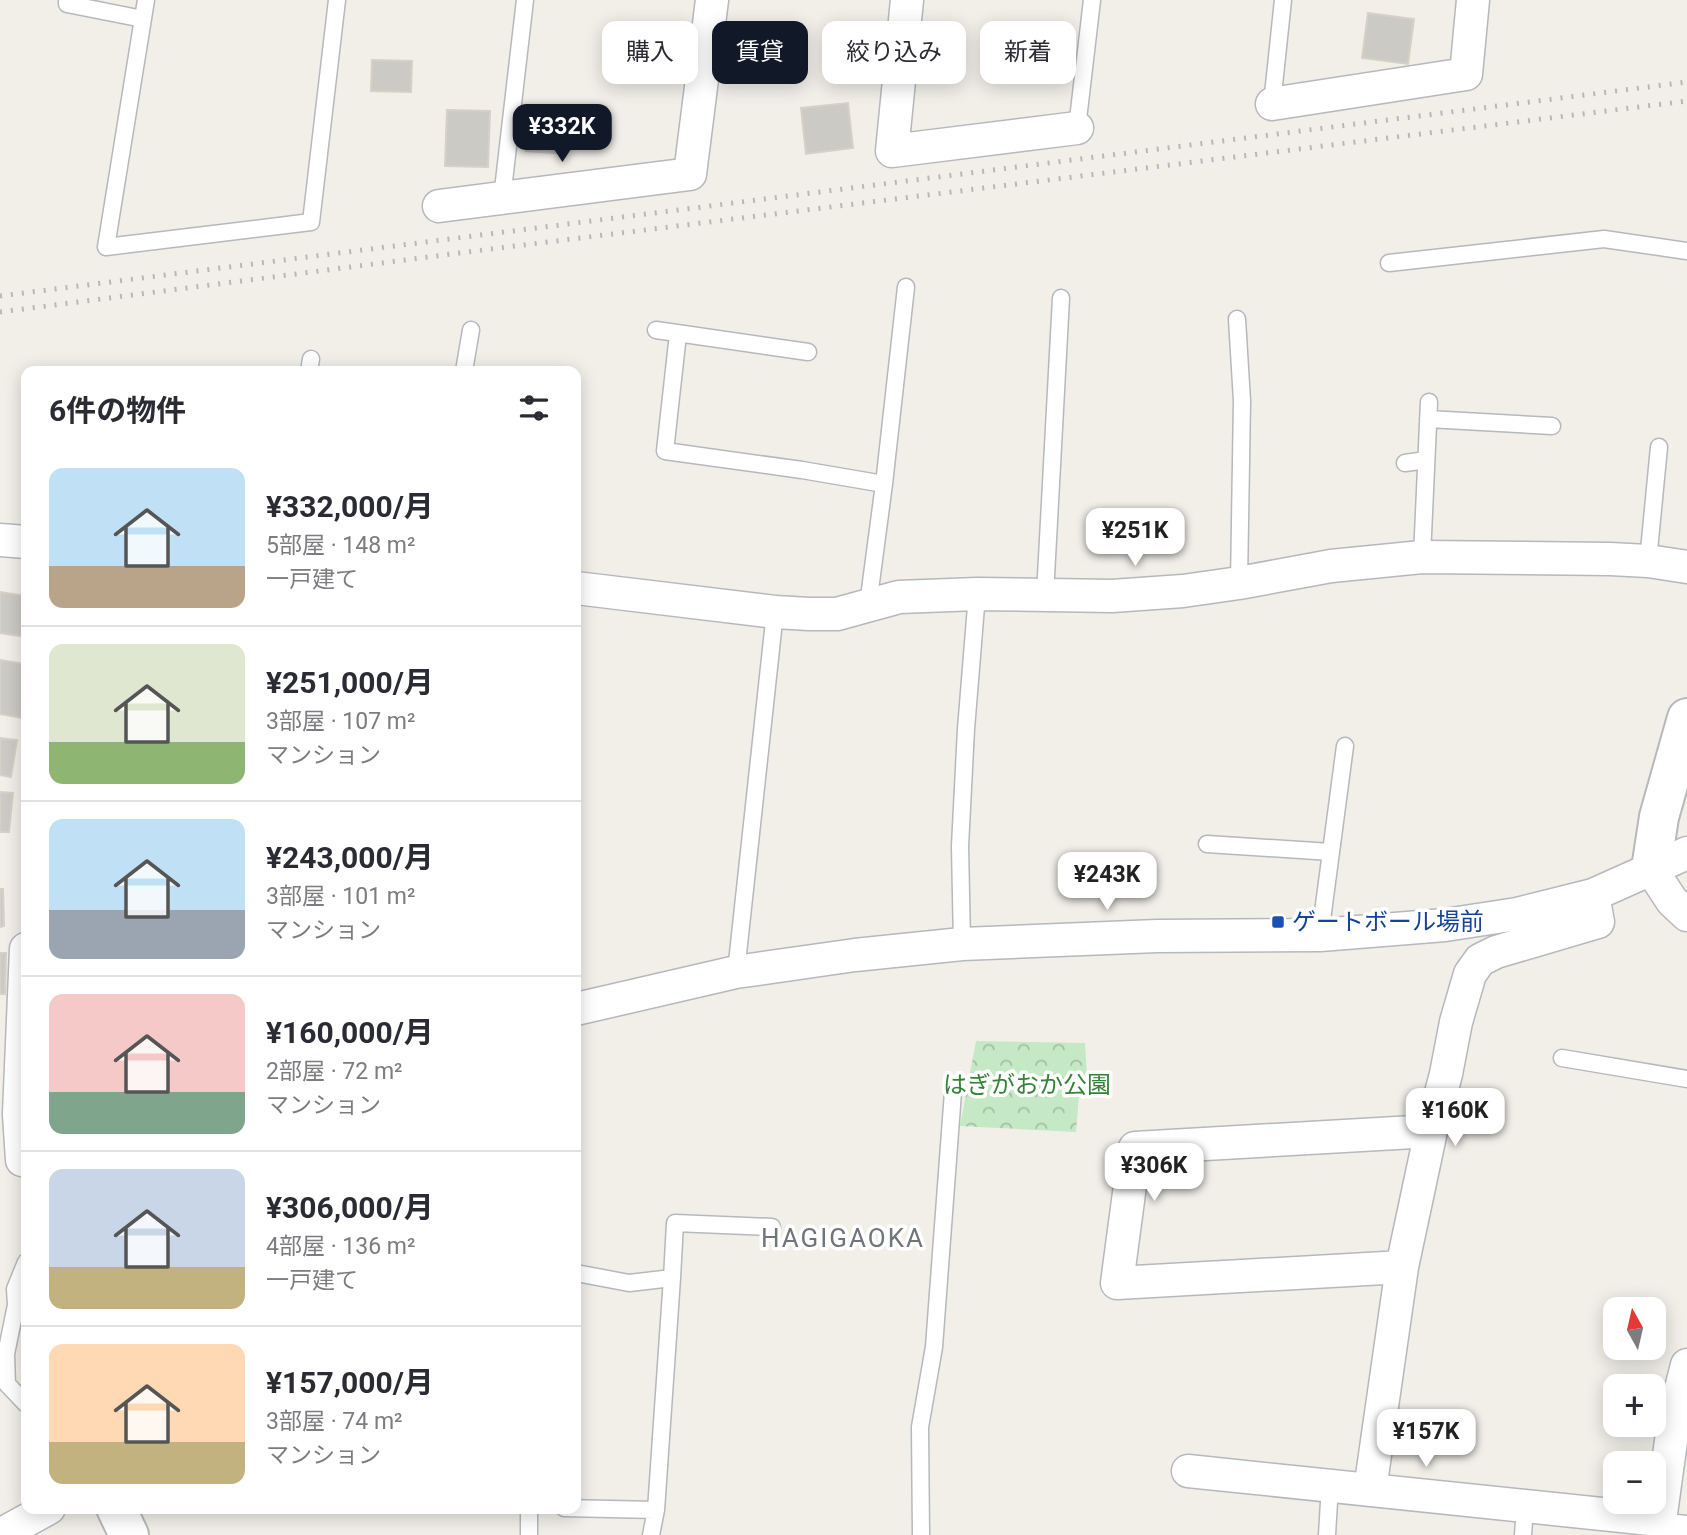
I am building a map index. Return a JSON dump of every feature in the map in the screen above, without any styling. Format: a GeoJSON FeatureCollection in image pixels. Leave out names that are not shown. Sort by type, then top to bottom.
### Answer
{"type":"FeatureCollection","features":[{"type":"Feature","properties":{"kind":"street"},"geometry":{"type":"LineString","coordinates":[[439,206],[690,174],[712,0]]}},
{"type":"Feature","properties":{"kind":"street"},"geometry":{"type":"LineString","coordinates":[[907,0],[892,151],[1077,128]]}},
{"type":"Feature","properties":{"kind":"street"},"geometry":{"type":"LineString","coordinates":[[1272,104],[1466,74],[1473,0]]}},
{"type":"Feature","properties":{"kind":"street"},"geometry":{"type":"LineString","coordinates":[[0,540],[21,542]]}},
{"type":"Feature","properties":{"kind":"street"},"geometry":{"type":"LineString","coordinates":[[581,589],[775,612],[837,614],[899,597],[977,594],[1112,596],[1183,591],[1331,566],[1422,557],[1610,559],[1687,567]]}},
{"type":"Feature","properties":{"kind":"street"},"geometry":{"type":"LineString","coordinates":[[1687,718],[1659,817],[1651,869],[1672,901],[1687,915]]}},
{"type":"Feature","properties":{"kind":"street"},"geometry":{"type":"LineString","coordinates":[[581,1008],[736,972],[855,955],[962,952],[1157,936],[1320,934],[1445,925],[1517,914],[1593,895],[1687,853]]}},
{"type":"Feature","properties":{"kind":"street"},"geometry":{"type":"LineString","coordinates":[[1370,1490],[1402,1267],[1456,1022],[1470,974],[1480,960],[1496,952],[1598,922],[1593,895]]}},
{"type":"Feature","properties":{"kind":"street"},"geometry":{"type":"LineString","coordinates":[[21,977],[12,1028],[10,1093],[19,1114],[21,1145]]}},
{"type":"Feature","properties":{"kind":"street"},"geometry":{"type":"LineString","coordinates":[[1402,1267],[1117,1283],[1135,1148],[1432,1131]]}},
{"type":"Feature","properties":{"kind":"street"},"geometry":{"type":"LineString","coordinates":[[1188,1471],[1370,1490],[1524,1520],[1666,1529],[1675,1412],[1687,1365]]}},
{"type":"Feature","properties":{"kind":"street"},"geometry":{"type":"LineString","coordinates":[[0,1535],[38,1514]]}},
{"type":"Feature","properties":{"kind":"street"},"geometry":{"type":"LineString","coordinates":[[119,1514],[129,1535]]}},
{"type":"Feature","properties":{"kind":"lane"},"geometry":{"type":"LineString","coordinates":[[67,0],[67,4],[143,19]]}},
{"type":"Feature","properties":{"kind":"lane"},"geometry":{"type":"LineString","coordinates":[[146,0],[106,247],[311,222],[337,0]]}},
{"type":"Feature","properties":{"kind":"lane"},"geometry":{"type":"LineString","coordinates":[[502,198],[525,0]]}},
{"type":"Feature","properties":{"kind":"lane"},"geometry":{"type":"LineString","coordinates":[[1077,128],[1092,0]]}},
{"type":"Feature","properties":{"kind":"lane"},"geometry":{"type":"LineString","coordinates":[[1272,104],[1283,0]]}},
{"type":"Feature","properties":{"kind":"lane"},"geometry":{"type":"LineString","coordinates":[[1389,263],[1604,239],[1687,251]]}},
{"type":"Feature","properties":{"kind":"lane"},"geometry":{"type":"LineString","coordinates":[[868,605],[906,287]]}},
{"type":"Feature","properties":{"kind":"lane"},"geometry":{"type":"LineString","coordinates":[[1045,594],[1061,298]]}},
{"type":"Feature","properties":{"kind":"lane"},"geometry":{"type":"LineString","coordinates":[[1237,319],[1242,401],[1239,583]]}},
{"type":"Feature","properties":{"kind":"lane"},"geometry":{"type":"LineString","coordinates":[[465,366],[471,330]]}},
{"type":"Feature","properties":{"kind":"lane"},"geometry":{"type":"LineString","coordinates":[[656,330],[808,352]]}},
{"type":"Feature","properties":{"kind":"lane"},"geometry":{"type":"LineString","coordinates":[[678,334],[665,451],[884,484]]}},
{"type":"Feature","properties":{"kind":"lane"},"geometry":{"type":"LineString","coordinates":[[1422,557],[1429,402]]}},
{"type":"Feature","properties":{"kind":"lane"},"geometry":{"type":"LineString","coordinates":[[1428,419],[1552,426]]}},
{"type":"Feature","properties":{"kind":"lane"},"geometry":{"type":"LineString","coordinates":[[1648,561],[1659,447]]}},
{"type":"Feature","properties":{"kind":"lane"},"geometry":{"type":"LineString","coordinates":[[1405,463],[1426,460]]}},
{"type":"Feature","properties":{"kind":"lane"},"geometry":{"type":"LineString","coordinates":[[962,952],[960,846],[977,594]]}},
{"type":"Feature","properties":{"kind":"lane"},"geometry":{"type":"LineString","coordinates":[[736,972],[775,612]]}},
{"type":"Feature","properties":{"kind":"lane"},"geometry":{"type":"LineString","coordinates":[[1320,934],[1345,746]]}},
{"type":"Feature","properties":{"kind":"lane"},"geometry":{"type":"LineString","coordinates":[[1207,844],[1331,852]]}},
{"type":"Feature","properties":{"kind":"lane"},"geometry":{"type":"LineString","coordinates":[[1562,1058],[1687,1079]]}},
{"type":"Feature","properties":{"kind":"lane"},"geometry":{"type":"LineString","coordinates":[[921,1535],[920,1427],[934,1347],[953,1092]]}},
{"type":"Feature","properties":{"kind":"lane"},"geometry":{"type":"LineString","coordinates":[[651,1535],[656,1510],[675,1223],[772,1227]]}},
{"type":"Feature","properties":{"kind":"lane"},"geometry":{"type":"LineString","coordinates":[[21,1269],[8,1288],[16,1305],[6,1354],[7,1384],[21,1399]]}},
{"type":"Feature","properties":{"kind":"lane"},"geometry":{"type":"LineString","coordinates":[[581,1274],[629,1283],[672,1278]]}},
{"type":"Feature","properties":{"kind":"lane"},"geometry":{"type":"LineString","coordinates":[[1327,1535],[1330,1486]]}},
{"type":"Feature","properties":{"kind":"lane"},"geometry":{"type":"LineString","coordinates":[[581,1508],[656,1510]]}},
{"type":"Feature","properties":{"kind":"lane"},"geometry":{"type":"LineString","coordinates":[[529,1514],[529,1535]]}},
{"type":"Feature","properties":{"kind":"green space","name":"はぎがおか公園"},"geometry":{"type":"Polygon","coordinates":[[[976,1041],[1085,1043],[1088,1094],[1079,1095],[1076,1132],[960,1126],[976,1041]]]}},
{"type":"Feature","properties":{"kind":"building"},"geometry":{"type":"Polygon","coordinates":[[[1368,13],[1414,19],[1408,64],[1362,58],[1368,13]]]}},
{"type":"Feature","properties":{"kind":"building"},"geometry":{"type":"Polygon","coordinates":[[[372,60],[412,61],[411,92],[371,91],[372,60]]]}},
{"type":"Feature","properties":{"kind":"building"},"geometry":{"type":"Polygon","coordinates":[[[848,103],[853,148],[806,154],[801,108],[848,103]]]}},
{"type":"Feature","properties":{"kind":"building"},"geometry":{"type":"Polygon","coordinates":[[[447,110],[490,111],[488,167],[445,166],[447,110]]]}},
{"type":"Feature","properties":{"kind":"building"},"geometry":{"type":"Polygon","coordinates":[[[528,120],[567,122],[565,154],[526,151],[528,120]]]}},
{"type":"Feature","properties":{"kind":"building"},"geometry":{"type":"Polygon","coordinates":[[[0,592],[21,595],[21,636],[0,633],[0,592]]]}},
{"type":"Feature","properties":{"kind":"building"},"geometry":{"type":"Polygon","coordinates":[[[0,660],[21,663],[21,718],[0,714],[0,660]]]}},
{"type":"Feature","properties":{"kind":"building"},"geometry":{"type":"Polygon","coordinates":[[[0,738],[17,740],[11,777],[0,775],[0,738]]]}},
{"type":"Feature","properties":{"kind":"building"},"geometry":{"type":"Polygon","coordinates":[[[0,792],[13,793],[9,832],[0,832],[0,792]]]}},
{"type":"Feature","properties":{"kind":"building"},"geometry":{"type":"Polygon","coordinates":[[[0,889],[3,889],[4,926],[0,927],[0,889]]]}},
{"type":"Feature","properties":{"kind":"building"},"geometry":{"type":"Polygon","coordinates":[[[0,953],[6,953],[5,994],[0,994],[0,953]]]}},
{"type":"Feature","properties":{"kind":"railway"},"geometry":{"type":"LineString","coordinates":[[0,296],[1687,82]]}},
{"type":"Feature","properties":{"kind":"railway"},"geometry":{"type":"LineString","coordinates":[[0,312],[1687,101]]}},
{"type":"Feature","properties":{"kind":"place","name":"ゲートボール場前"},"geometry":{"type":"Point","coordinates":[1278,922]}},
{"type":"Feature","properties":{"kind":"district","name":"HAGIGAOKA"},"geometry":{"type":"Point","coordinates":[843,1238]}}]}
